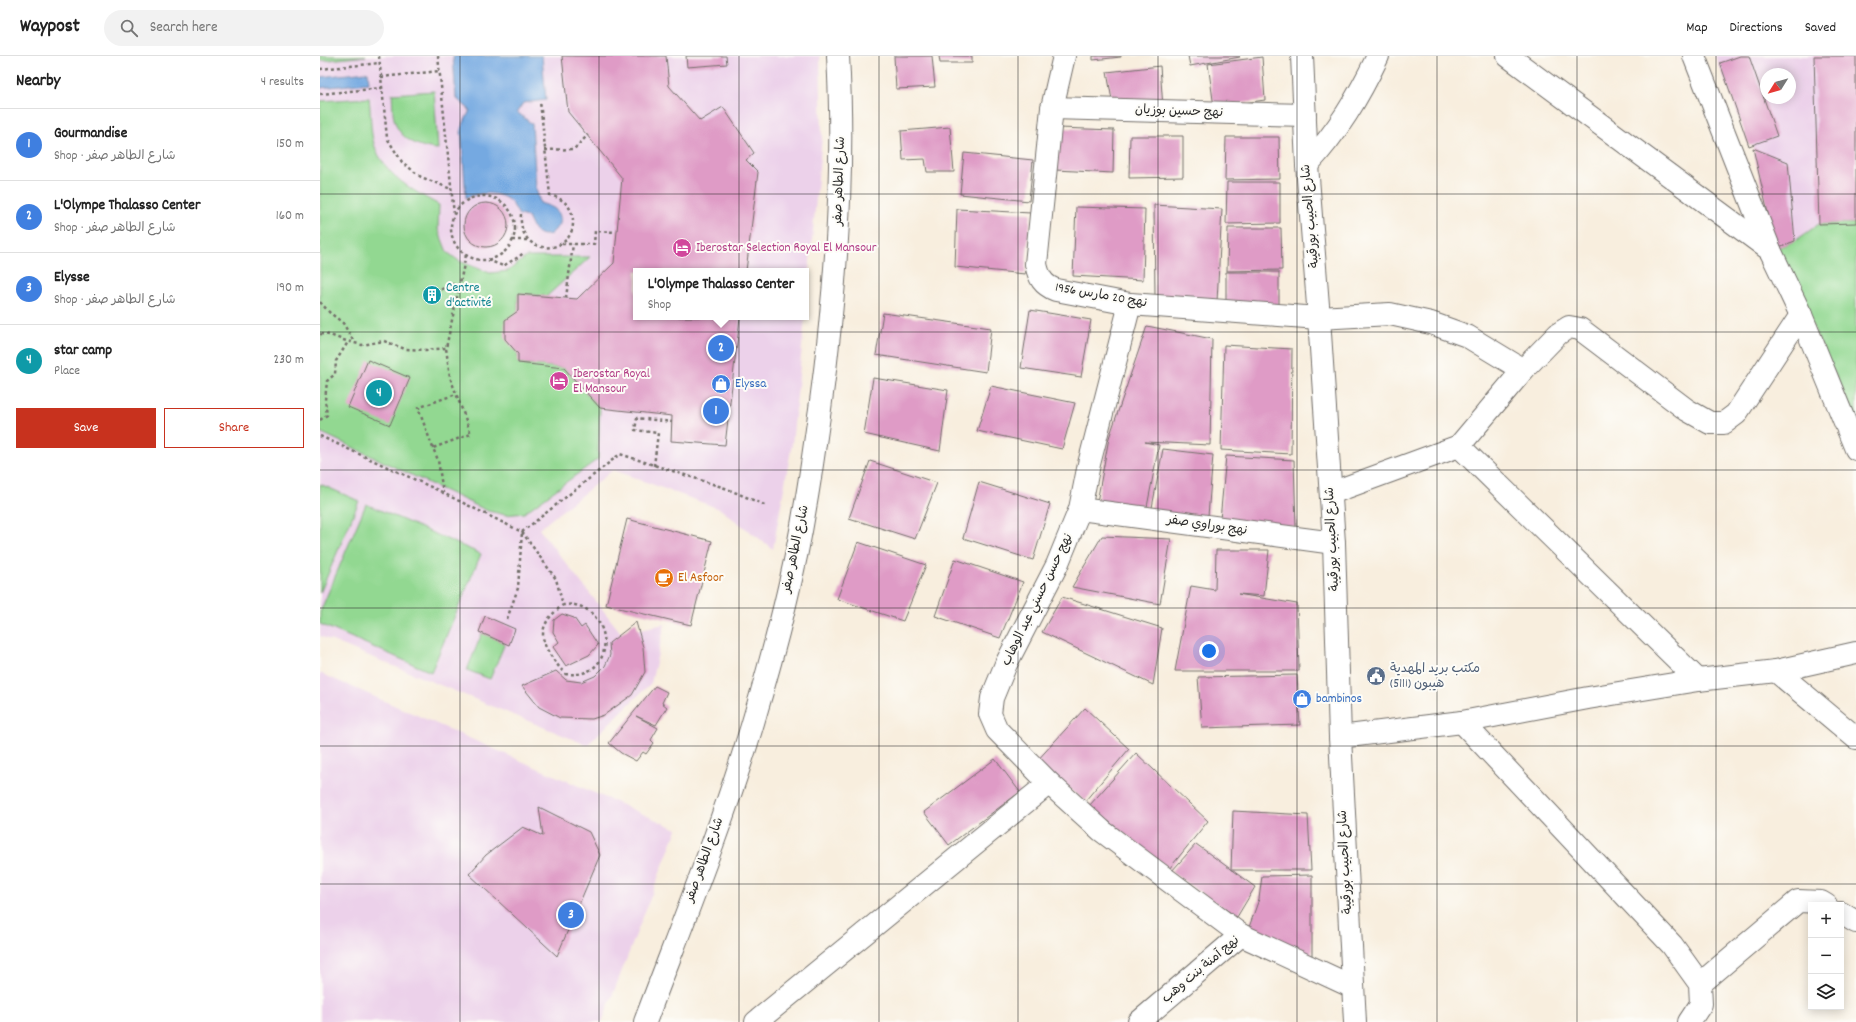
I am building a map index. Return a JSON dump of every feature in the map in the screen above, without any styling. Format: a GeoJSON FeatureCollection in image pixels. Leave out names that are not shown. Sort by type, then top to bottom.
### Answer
{"type":"FeatureCollection","features":[{"type":"Feature","properties":{"kind":"street","name":"شارع الطاهر صفر"},"geometry":{"type":"LineString","coordinates":[[645,1022],[728,797],[751,727],[781,622],[805,509],[829,344],[840,218],[842,119],[838,56]]}},
{"type":"Feature","properties":{"kind":"street","name":"نهج 20 مارس 1956"},"geometry":{"type":"LineString","coordinates":[[1064,56],[1052,108],[1036,264],[1039,277],[1046,286],[1056,290],[1130,304],[1319,318],[1390,314],[1431,323],[1467,336],[1523,370]]}},
{"type":"Feature","properties":{"kind":"street","name":"شارع الحبيب بورقيبة"},"geometry":{"type":"LineString","coordinates":[[1302,56],[1307,165],[1334,543],[1340,737],[1355,1022]]}},
{"type":"Feature","properties":{"kind":"street"},"geometry":{"type":"LineString","coordinates":[[1307,165],[1329,140],[1346,117],[1378,56]]}},
{"type":"Feature","properties":{"kind":"street"},"geometry":{"type":"LineString","coordinates":[[1508,56],[1770,250]]}},
{"type":"Feature","properties":{"kind":"street"},"geometry":{"type":"LineString","coordinates":[[1694,56],[1770,250],[1801,315],[1856,449]]}},
{"type":"Feature","properties":{"kind":"street","name":"نهج حسين بوزيان"},"geometry":{"type":"LineString","coordinates":[[1052,108],[1305,115]]}},
{"type":"Feature","properties":{"kind":"street","name":"نهج حسن حسني عبد الوهاب"},"geometry":{"type":"LineString","coordinates":[[1130,304],[1089,464],[1080,509],[1057,565],[1006,664],[992,698],[990,714],[997,730],[1049,783],[1102,831],[1241,935]]}},
{"type":"Feature","properties":{"kind":"street"},"geometry":{"type":"LineString","coordinates":[[1331,493],[1459,446],[1523,370],[1558,334],[1569,327],[1580,329],[1687,410],[1710,423],[1724,423],[1736,414],[1801,315]]}},
{"type":"Feature","properties":{"kind":"street"},"geometry":{"type":"LineString","coordinates":[[1459,446],[1698,680]]}},
{"type":"Feature","properties":{"kind":"street","name":"نهج بوراوي صفر"},"geometry":{"type":"LineString","coordinates":[[1080,509],[1334,543]]}},
{"type":"Feature","properties":{"kind":"street"},"geometry":{"type":"LineString","coordinates":[[1340,737],[1462,722],[1588,698],[1698,680],[1776,671],[1856,653]]}},
{"type":"Feature","properties":{"kind":"street"},"geometry":{"type":"LineString","coordinates":[[1776,671],[1856,738]]}},
{"type":"Feature","properties":{"kind":"street"},"geometry":{"type":"LineString","coordinates":[[1462,722],[1672,945],[1700,984],[1701,1004],[1689,1022]]}},
{"type":"Feature","properties":{"kind":"street"},"geometry":{"type":"LineString","coordinates":[[756,1022],[1049,783]]}},
{"type":"Feature","properties":{"kind":"street"},"geometry":{"type":"LineString","coordinates":[[1700,984],[1798,901],[1821,902]]}},
{"type":"Feature","properties":{"kind":"street"},"geometry":{"type":"LineString","coordinates":[[1844,915],[1856,922]]}},
{"type":"Feature","properties":{"kind":"street","name":"نهج آمنة بنت وهب"},"geometry":{"type":"LineString","coordinates":[[1139,1022],[1241,935],[1353,987]]}},
{"type":"Feature","properties":{"kind":"path"},"geometry":{"type":"LineString","coordinates":[[379,56],[387,138],[402,162],[421,177],[451,189]]}},
{"type":"Feature","properties":{"kind":"path"},"geometry":{"type":"LineString","coordinates":[[438,56],[454,215]]}},
{"type":"Feature","properties":{"kind":"path"},"geometry":{"type":"LineString","coordinates":[[320,69],[380,63]]}},
{"type":"Feature","properties":{"kind":"path"},"geometry":{"type":"LineString","coordinates":[[381,77],[440,71]]}},
{"type":"Feature","properties":{"kind":"path"},"geometry":{"type":"LineString","coordinates":[[320,94],[382,88]]}},
{"type":"Feature","properties":{"kind":"path"},"geometry":{"type":"LineString","coordinates":[[540,101],[550,195],[559,198],[566,203],[572,211],[574,220],[573,229],[569,237],[562,244]]}},
{"type":"Feature","properties":{"kind":"path"},"geometry":{"type":"LineString","coordinates":[[545,150],[574,149],[588,135]]}},
{"type":"Feature","properties":{"kind":"path"},"geometry":{"type":"LineString","coordinates":[[478,196],[489,196],[499,201],[508,208],[513,218],[514,229],[512,240],[506,249],[498,256],[487,259],[476,259],[466,255],[457,248],[452,238],[450,226],[458,206],[467,200],[478,196]]}},
{"type":"Feature","properties":{"kind":"path"},"geometry":{"type":"LineString","coordinates":[[522,214],[521,223],[523,232],[528,240],[535,245],[544,248],[562,244],[594,244],[596,231],[616,232]]}},
{"type":"Feature","properties":{"kind":"path"},"geometry":{"type":"LineString","coordinates":[[512,240],[528,240]]}},
{"type":"Feature","properties":{"kind":"path"},"geometry":{"type":"LineString","coordinates":[[566,298],[573,244]]}},
{"type":"Feature","properties":{"kind":"path"},"geometry":{"type":"LineString","coordinates":[[487,259],[503,266],[524,252]]}},
{"type":"Feature","properties":{"kind":"path"},"geometry":{"type":"LineString","coordinates":[[433,448],[471,434],[450,377],[446,348],[466,255]]}},
{"type":"Feature","properties":{"kind":"path"},"geometry":{"type":"LineString","coordinates":[[436,293],[450,284],[460,285]]}},
{"type":"Feature","properties":{"kind":"path"},"geometry":{"type":"LineString","coordinates":[[320,302],[329,312],[343,323],[354,343]]}},
{"type":"Feature","properties":{"kind":"path"},"geometry":{"type":"LineString","coordinates":[[320,334],[330,335],[348,342],[362,344],[384,341],[405,348],[426,350],[446,348]]}},
{"type":"Feature","properties":{"kind":"path"},"geometry":{"type":"LineString","coordinates":[[320,420],[326,415],[325,400],[328,381],[334,374],[336,361],[348,342]]}},
{"type":"Feature","properties":{"kind":"path"},"geometry":{"type":"LineString","coordinates":[[443,493],[438,460],[418,408],[456,394]]}},
{"type":"Feature","properties":{"kind":"path"},"geometry":{"type":"LineString","coordinates":[[654,466],[658,433],[635,430],[637,418],[672,422]]}},
{"type":"Feature","properties":{"kind":"path"},"geometry":{"type":"LineString","coordinates":[[320,436],[443,493],[522,532],[556,579],[563,605]]}},
{"type":"Feature","properties":{"kind":"path"},"geometry":{"type":"LineString","coordinates":[[507,619],[518,588],[522,532],[620,454],[725,488],[767,506]]}},
{"type":"Feature","properties":{"kind":"path"},"geometry":{"type":"LineString","coordinates":[[563,605],[576,605],[589,612],[601,626],[606,643],[603,658],[590,670],[575,675],[565,674],[544,647],[542,634],[545,624],[550,615],[563,605]]}},
{"type":"Feature","properties":{"kind":"shaded area","name":"Iberostar Royal El Mansour"},"geometry":{"type":"Polygon","coordinates":[[[320,56],[820,56],[822,137],[809,272],[809,268],[633,268],[633,320],[805,320],[792,444],[773,549],[720,509],[613,470],[539,529],[621,633],[665,624],[651,683],[587,745],[320,636],[320,56]]]}},
{"type":"Feature","properties":{"kind":"shaded area"},"geometry":{"type":"Polygon","coordinates":[[[1715,56],[1856,56],[1856,420],[1776,248],[1753,148],[1715,56]]]}},
{"type":"Feature","properties":{"kind":"shaded area"},"geometry":{"type":"Polygon","coordinates":[[[320,673],[677,829],[602,1022],[320,1022],[320,673]]]}},
{"type":"Feature","properties":{"kind":"green space"},"geometry":{"type":"Polygon","coordinates":[[[320,56],[366,56],[320,61],[320,56]]]}},
{"type":"Feature","properties":{"kind":"green space"},"geometry":{"type":"Polygon","coordinates":[[[434,91],[438,149],[418,145],[401,134],[394,119],[393,112],[392,94],[434,91]]]}},
{"type":"Feature","properties":{"kind":"green space"},"geometry":{"type":"Polygon","coordinates":[[[369,98],[373,139],[379,155],[392,173],[400,180],[419,194],[439,205],[438,229],[447,252],[459,261],[490,273],[508,271],[526,257],[590,257],[547,296],[518,294],[518,363],[564,368],[600,408],[598,459],[524,513],[506,515],[488,511],[320,432],[320,101],[369,98]]]}},
{"type":"Feature","properties":{"kind":"green space"},"geometry":{"type":"Polygon","coordinates":[[[1856,223],[1856,420],[1776,248],[1795,241],[1819,224],[1856,223]]]}},
{"type":"Feature","properties":{"kind":"green space"},"geometry":{"type":"Polygon","coordinates":[[[320,484],[359,501],[320,593],[320,484]]]}},
{"type":"Feature","properties":{"kind":"green space"},"geometry":{"type":"Polygon","coordinates":[[[366,504],[481,554],[431,672],[320,624],[320,612],[366,504]]]}},
{"type":"Feature","properties":{"kind":"green space"},"geometry":{"type":"Polygon","coordinates":[[[482,633],[505,643],[490,679],[467,670],[482,633]]]}},
{"type":"Feature","properties":{"kind":"water"},"geometry":{"type":"Polygon","coordinates":[[[453,56],[542,56],[546,100],[523,103],[517,112],[532,124],[536,188],[540,203],[552,207],[558,212],[559,215],[560,224],[551,234],[542,235],[538,233],[528,217],[519,215],[513,204],[500,195],[482,194],[466,198],[461,129],[470,110],[456,98],[453,56]]]}},
{"type":"Feature","properties":{"kind":"water"},"geometry":{"type":"Polygon","coordinates":[[[368,72],[369,83],[320,88],[320,77],[368,72]]]}},
{"type":"Feature","properties":{"kind":"building","name":"Iberostar Selection Royal El Mansour"},"geometry":{"type":"Polygon","coordinates":[[[562,56],[666,56],[669,86],[700,121],[723,107],[754,153],[746,160],[758,172],[746,268],[633,268],[633,320],[740,320],[725,445],[671,441],[672,416],[600,408],[564,368],[518,363],[518,354],[505,339],[505,320],[518,311],[518,294],[577,299],[614,263],[622,178],[568,112],[562,56]]]}},
{"type":"Feature","properties":{"kind":"building"},"geometry":{"type":"Polygon","coordinates":[[[686,56],[726,56],[727,64],[687,67],[686,56]]]}},
{"type":"Feature","properties":{"kind":"building"},"geometry":{"type":"Polygon","coordinates":[[[894,56],[932,56],[935,87],[896,89],[894,56]]]}},
{"type":"Feature","properties":{"kind":"building"},"geometry":{"type":"Polygon","coordinates":[[[939,56],[972,56],[972,63],[940,63],[939,56]]]}},
{"type":"Feature","properties":{"kind":"building"},"geometry":{"type":"Polygon","coordinates":[[[1093,56],[1121,56],[1121,57],[1093,60],[1093,56]]]}},
{"type":"Feature","properties":{"kind":"building"},"geometry":{"type":"Polygon","coordinates":[[[1188,56],[1239,56],[1240,57],[1190,66],[1188,56]]]}},
{"type":"Feature","properties":{"kind":"building"},"geometry":{"type":"Polygon","coordinates":[[[1740,56],[1749,56],[1760,87],[1760,104],[1766,104],[1777,136],[1749,146],[1720,63],[1740,56]]]}},
{"type":"Feature","properties":{"kind":"building"},"geometry":{"type":"Polygon","coordinates":[[[1814,56],[1856,56],[1856,223],[1819,224],[1814,56]]]}},
{"type":"Feature","properties":{"kind":"building"},"geometry":{"type":"Polygon","coordinates":[[[1262,57],[1265,100],[1214,107],[1208,64],[1262,57]]]}},
{"type":"Feature","properties":{"kind":"building"},"geometry":{"type":"Polygon","coordinates":[[[1160,66],[1163,108],[1113,106],[1107,72],[1160,66]]]}},
{"type":"Feature","properties":{"kind":"building"},"geometry":{"type":"Polygon","coordinates":[[[950,127],[954,172],[927,172],[925,159],[903,160],[901,131],[950,127]]]}},
{"type":"Feature","properties":{"kind":"building"},"geometry":{"type":"Polygon","coordinates":[[[1059,128],[1114,130],[1113,173],[1056,170],[1059,128]]]}},
{"type":"Feature","properties":{"kind":"building"},"geometry":{"type":"Polygon","coordinates":[[[1130,136],[1183,136],[1183,177],[1129,178],[1130,136]]]}},
{"type":"Feature","properties":{"kind":"building"},"geometry":{"type":"Polygon","coordinates":[[[1226,137],[1279,137],[1280,179],[1225,180],[1226,137]]]}},
{"type":"Feature","properties":{"kind":"building"},"geometry":{"type":"Polygon","coordinates":[[[1753,148],[1788,162],[1795,241],[1776,248],[1753,148]]]}},
{"type":"Feature","properties":{"kind":"building"},"geometry":{"type":"Polygon","coordinates":[[[964,153],[1033,160],[1029,201],[960,194],[964,153]]]}},
{"type":"Feature","properties":{"kind":"building"},"geometry":{"type":"Polygon","coordinates":[[[1227,182],[1280,182],[1280,223],[1226,224],[1227,182]]]}},
{"type":"Feature","properties":{"kind":"building"},"geometry":{"type":"Polygon","coordinates":[[[486,203],[498,207],[504,213],[508,225],[504,237],[498,243],[486,247],[474,243],[468,237],[464,225],[468,213],[474,207],[486,203]]]}},
{"type":"Feature","properties":{"kind":"building"},"geometry":{"type":"Polygon","coordinates":[[[1154,205],[1222,209],[1217,301],[1155,298],[1154,205]]]}},
{"type":"Feature","properties":{"kind":"building"},"geometry":{"type":"Polygon","coordinates":[[[1076,207],[1145,209],[1143,280],[1073,276],[1076,207]]]}},
{"type":"Feature","properties":{"kind":"building"},"geometry":{"type":"Polygon","coordinates":[[[957,209],[1031,213],[1025,274],[955,267],[957,209]]]}},
{"type":"Feature","properties":{"kind":"building"},"geometry":{"type":"Polygon","coordinates":[[[1228,228],[1281,228],[1282,270],[1227,271],[1228,228]]]}},
{"type":"Feature","properties":{"kind":"building"},"geometry":{"type":"Polygon","coordinates":[[[1226,272],[1279,272],[1279,306],[1226,305],[1226,272]]]}},
{"type":"Feature","properties":{"kind":"building","name":"Centre d'activité"},"geometry":{"type":"Polygon","coordinates":[[[430,287],[439,296],[433,302],[424,293],[430,287]]]}},
{"type":"Feature","properties":{"kind":"building"},"geometry":{"type":"Polygon","coordinates":[[[1030,310],[1091,320],[1081,377],[1021,368],[1030,310]]]}},
{"type":"Feature","properties":{"kind":"building"},"geometry":{"type":"Polygon","coordinates":[[[883,313],[991,328],[986,372],[876,355],[883,313]]]}},
{"type":"Feature","properties":{"kind":"building"},"geometry":{"type":"Polygon","coordinates":[[[1147,326],[1212,339],[1210,445],[1145,442],[1159,445],[1147,507],[1097,502],[1109,438],[1147,326]]]}},
{"type":"Feature","properties":{"kind":"building"},"geometry":{"type":"Polygon","coordinates":[[[1224,345],[1292,349],[1291,454],[1221,450],[1224,345]]]}},
{"type":"Feature","properties":{"kind":"building"},"geometry":{"type":"Polygon","coordinates":[[[368,360],[410,378],[390,425],[348,407],[368,360]]]}},
{"type":"Feature","properties":{"kind":"building"},"geometry":{"type":"Polygon","coordinates":[[[873,378],[948,390],[940,451],[864,434],[873,378]]]}},
{"type":"Feature","properties":{"kind":"building"},"geometry":{"type":"Polygon","coordinates":[[[991,386],[1075,403],[1062,449],[977,431],[991,386]]]}},
{"type":"Feature","properties":{"kind":"building"},"geometry":{"type":"Polygon","coordinates":[[[1163,449],[1213,455],[1208,516],[1151,513],[1163,449]]]}},
{"type":"Feature","properties":{"kind":"building"},"geometry":{"type":"Polygon","coordinates":[[[1226,456],[1294,460],[1296,527],[1220,520],[1226,456]]]}},
{"type":"Feature","properties":{"kind":"building"},"geometry":{"type":"Polygon","coordinates":[[[870,461],[937,483],[915,539],[849,518],[870,461]]]}},
{"type":"Feature","properties":{"kind":"building"},"geometry":{"type":"Polygon","coordinates":[[[979,482],[1050,504],[1033,560],[963,538],[979,482]]]}},
{"type":"Feature","properties":{"kind":"building"},"geometry":{"type":"Polygon","coordinates":[[[627,519],[712,541],[691,625],[606,605],[627,519]]]}},
{"type":"Feature","properties":{"kind":"building"},"geometry":{"type":"Polygon","coordinates":[[[1102,536],[1171,539],[1160,604],[1072,587],[1102,536]]]}},
{"type":"Feature","properties":{"kind":"building"},"geometry":{"type":"Polygon","coordinates":[[[858,542],[926,565],[903,621],[837,599],[858,542]]]}},
{"type":"Feature","properties":{"kind":"building"},"geometry":{"type":"Polygon","coordinates":[[[1216,550],[1269,550],[1264,596],[1238,594],[1297,604],[1299,671],[1175,671],[1191,586],[1215,590],[1216,550]]]}},
{"type":"Feature","properties":{"kind":"building"},"geometry":{"type":"Polygon","coordinates":[[[955,559],[1023,582],[1000,638],[935,616],[955,559]]]}},
{"type":"Feature","properties":{"kind":"building"},"geometry":{"type":"Polygon","coordinates":[[[1062,597],[1162,628],[1153,685],[1042,632],[1062,597]]]}},
{"type":"Feature","properties":{"kind":"building"},"geometry":{"type":"Polygon","coordinates":[[[562,614],[574,618],[581,628],[585,625],[598,645],[589,655],[566,666],[553,647],[559,642],[553,632],[554,620],[562,614]]]}},
{"type":"Feature","properties":{"kind":"building"},"geometry":{"type":"Polygon","coordinates":[[[485,616],[515,629],[509,645],[479,632],[485,616]]]}},
{"type":"Feature","properties":{"kind":"building"},"geometry":{"type":"Polygon","coordinates":[[[636,622],[643,647],[645,672],[632,695],[604,715],[592,719],[560,718],[539,707],[522,686],[556,671],[566,680],[581,682],[595,676],[605,666],[610,655],[609,643],[636,622]]]}},
{"type":"Feature","properties":{"kind":"building"},"geometry":{"type":"Polygon","coordinates":[[[1297,675],[1300,725],[1202,728],[1198,677],[1297,675]]]}},
{"type":"Feature","properties":{"kind":"building"},"geometry":{"type":"Polygon","coordinates":[[[655,686],[667,692],[662,703],[667,707],[656,725],[636,716],[658,728],[651,740],[654,743],[646,754],[643,752],[636,761],[621,753],[609,743],[655,686]]]}},
{"type":"Feature","properties":{"kind":"building"},"geometry":{"type":"Polygon","coordinates":[[[1085,708],[1129,749],[1085,801],[1035,763],[1085,708]]]}},
{"type":"Feature","properties":{"kind":"building"},"geometry":{"type":"Polygon","coordinates":[[[1136,753],[1208,821],[1169,869],[1089,806],[1136,753]]]}},
{"type":"Feature","properties":{"kind":"building"},"geometry":{"type":"Polygon","coordinates":[[[995,759],[1020,792],[949,845],[924,812],[995,759]]]}},
{"type":"Feature","properties":{"kind":"building"},"geometry":{"type":"Polygon","coordinates":[[[539,807],[589,832],[600,855],[557,956],[469,874],[486,855],[523,827],[543,836],[539,807]]]}},
{"type":"Feature","properties":{"kind":"building"},"geometry":{"type":"Polygon","coordinates":[[[1233,811],[1308,815],[1311,870],[1231,870],[1233,811]]]}},
{"type":"Feature","properties":{"kind":"building"},"geometry":{"type":"Polygon","coordinates":[[[1196,844],[1255,887],[1237,917],[1171,872],[1196,844]]]}},
{"type":"Feature","properties":{"kind":"building"},"geometry":{"type":"Polygon","coordinates":[[[1312,875],[1312,956],[1247,933],[1259,899],[1262,876],[1312,875]]]}},
{"type":"Feature","properties":{"kind":"place","name":"Iberostar Selection Royal El Mansour"},"geometry":{"type":"Point","coordinates":[682,248]}},
{"type":"Feature","properties":{"kind":"place","name":"Centre d'activité"},"geometry":{"type":"Point","coordinates":[432,295]}},
{"type":"Feature","properties":{"kind":"place","name":"L'Olympe Thalasso Center"},"geometry":{"type":"Point","coordinates":[721,348]}},
{"type":"Feature","properties":{"kind":"place","name":"Iberostar Royal El Mansour"},"geometry":{"type":"Point","coordinates":[559,381]}},
{"type":"Feature","properties":{"kind":"place","name":"Elyssa"},"geometry":{"type":"Point","coordinates":[721,384]}},
{"type":"Feature","properties":{"kind":"place","name":"star camp"},"geometry":{"type":"Point","coordinates":[379,393]}},
{"type":"Feature","properties":{"kind":"place","name":"Gourmandise"},"geometry":{"type":"Point","coordinates":[716,411]}},
{"type":"Feature","properties":{"kind":"place","name":"El Asfoor"},"geometry":{"type":"Point","coordinates":[664,578]}},
{"type":"Feature","properties":{"kind":"place","name":"مكتب بريد المهدية هيبون (5111)"},"geometry":{"type":"Point","coordinates":[1376,676]}},
{"type":"Feature","properties":{"kind":"place","name":"bambinos"},"geometry":{"type":"Point","coordinates":[1302,699]}},
{"type":"Feature","properties":{"kind":"place","name":"Elysse"},"geometry":{"type":"Point","coordinates":[571,915]}}]}
